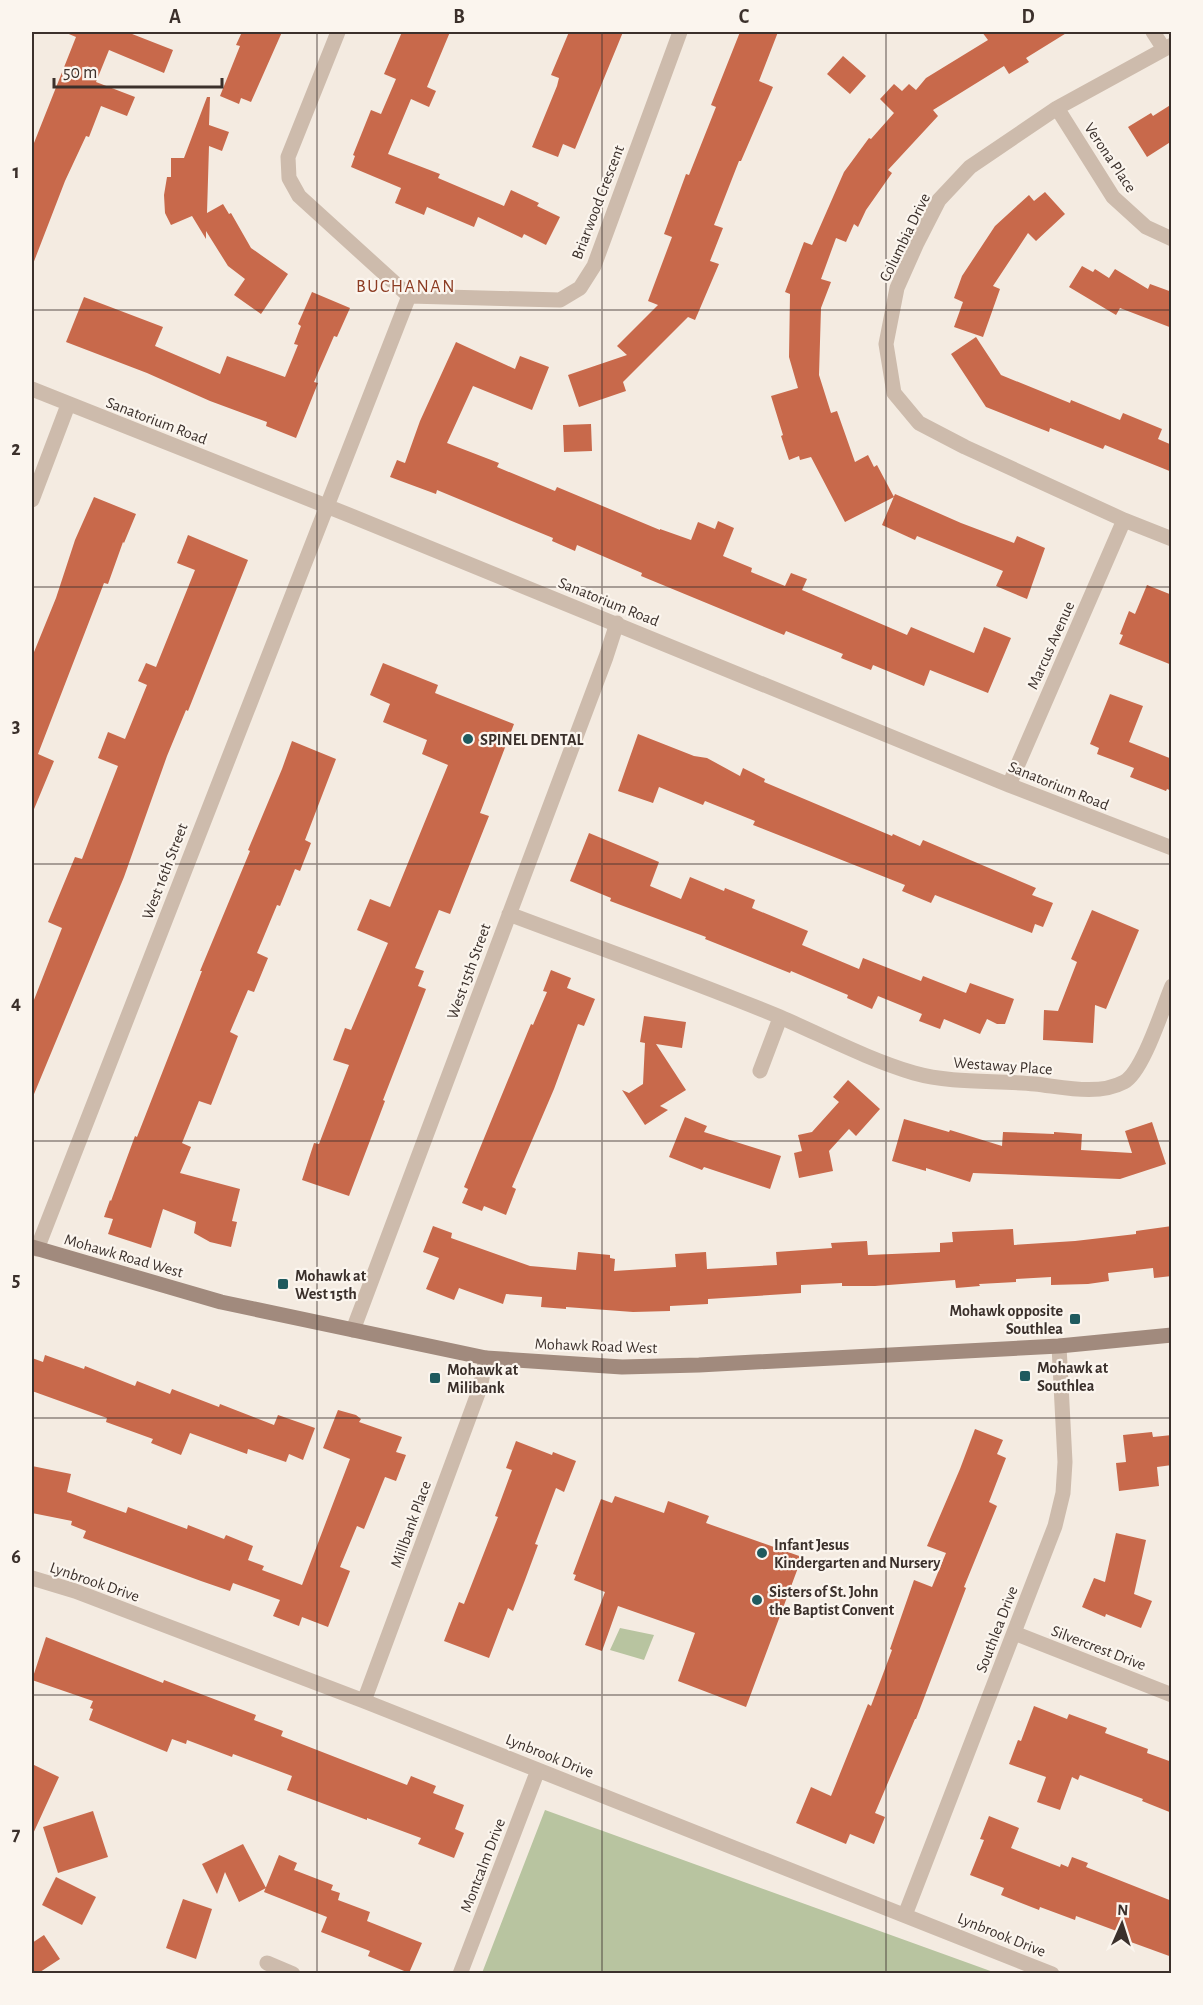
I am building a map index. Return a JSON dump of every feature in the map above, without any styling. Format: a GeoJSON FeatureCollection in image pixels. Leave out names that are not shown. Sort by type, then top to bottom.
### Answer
{"type":"FeatureCollection","features":[{"type":"Feature","properties":{"kind":"main road","name":"Mohawk Road West"},"geometry":{"type":"LineString","coordinates":[[34,1248],[221,1302],[486,1358],[622,1367],[1059,1346],[1172,1335]]}},
{"type":"Feature","properties":{"kind":"street"},"geometry":{"type":"LineString","coordinates":[[326,506],[409,296],[299,196],[289,178],[288,158],[338,32]]}},
{"type":"Feature","properties":{"kind":"street","name":"Briarwood Crescent"},"geometry":{"type":"LineString","coordinates":[[409,296],[560,300],[580,288],[594,266],[680,32]]}},
{"type":"Feature","properties":{"kind":"street"},"geometry":{"type":"LineString","coordinates":[[1153,32],[1168,47]]}},
{"type":"Feature","properties":{"kind":"street","name":"Columbia Drive"},"geometry":{"type":"LineString","coordinates":[[1168,47],[1057,108],[970,167],[939,200],[897,288],[886,344],[894,393],[919,423],[964,447],[1124,520],[1172,539]]}},
{"type":"Feature","properties":{"kind":"street","name":"Verona Place"},"geometry":{"type":"LineString","coordinates":[[1057,108],[1113,197],[1146,227],[1172,240]]}},
{"type":"Feature","properties":{"kind":"street","name":"Sanatorium Road"},"geometry":{"type":"LineString","coordinates":[[32,389],[1172,848]]}},
{"type":"Feature","properties":{"kind":"street"},"geometry":{"type":"LineString","coordinates":[[32,500],[68,405]]}},
{"type":"Feature","properties":{"kind":"street","name":"West 16th Street"},"geometry":{"type":"LineString","coordinates":[[34,1248],[326,506]]}},
{"type":"Feature","properties":{"kind":"street","name":"Marcus Avenue"},"geometry":{"type":"LineString","coordinates":[[1009,784],[1124,520]]}},
{"type":"Feature","properties":{"kind":"street","name":"West 15th Street"},"geometry":{"type":"LineString","coordinates":[[353,1330],[617,623]]}},
{"type":"Feature","properties":{"kind":"street","name":"Westaway Place"},"geometry":{"type":"LineString","coordinates":[[509,914],[780,1018],[839,1045],[915,1073],[950,1080],[1109,1089],[1127,1081],[1144,1056],[1172,986]]}},
{"type":"Feature","properties":{"kind":"street"},"geometry":{"type":"LineString","coordinates":[[760,1071],[780,1018]]}},
{"type":"Feature","properties":{"kind":"street","name":"Southlea Drive"},"geometry":{"type":"LineString","coordinates":[[905,1915],[1055,1526],[1063,1493],[1065,1462],[1059,1346]]}},
{"type":"Feature","properties":{"kind":"street","name":"Millbank Place"},"geometry":{"type":"LineString","coordinates":[[364,1701],[480,1388],[486,1358]]}},
{"type":"Feature","properties":{"kind":"street","name":"Lynbrook Drive"},"geometry":{"type":"LineString","coordinates":[[32,1578],[75,1591],[364,1701],[1052,1974]]}},
{"type":"Feature","properties":{"kind":"street","name":"Silvercrest Drive"},"geometry":{"type":"LineString","coordinates":[[1014,1633],[1172,1695]]}},
{"type":"Feature","properties":{"kind":"street","name":"Montcalm Drive"},"geometry":{"type":"LineString","coordinates":[[460,1974],[538,1770]]}},
{"type":"Feature","properties":{"kind":"street"},"geometry":{"type":"LineString","coordinates":[[267,1963],[292,1974]]}},
{"type":"Feature","properties":{"kind":"green space"},"geometry":{"type":"Polygon","coordinates":[[[620,1628],[654,1635],[644,1660],[610,1650],[620,1628]]]}},
{"type":"Feature","properties":{"kind":"green space"},"geometry":{"type":"Polygon","coordinates":[[[545,1810],[996,1973],[482,1973],[545,1810]]]}},
{"type":"Feature","properties":{"kind":"building"},"geometry":{"type":"Polygon","coordinates":[[[64,32],[127,32],[173,50],[164,73],[109,50],[96,82],[135,97],[127,116],[101,106],[89,137],[86,136],[65,181],[33,264],[32,148],[76,37],[64,32]]]}},
{"type":"Feature","properties":{"kind":"building"},"geometry":{"type":"Polygon","coordinates":[[[242,32],[282,32],[251,102],[241,98],[239,104],[220,96],[240,46],[236,45],[242,32]]]}},
{"type":"Feature","properties":{"kind":"building"},"geometry":{"type":"Polygon","coordinates":[[[402,32],[450,32],[427,87],[436,91],[429,107],[411,99],[388,154],[440,174],[438,178],[504,206],[511,190],[539,203],[537,206],[560,217],[546,245],[524,234],[522,238],[478,217],[474,227],[427,207],[424,215],[395,203],[401,188],[351,167],[355,156],[353,155],[371,110],[381,114],[396,79],[384,74],[402,32]]]}},
{"type":"Feature","properties":{"kind":"building"},"geometry":{"type":"Polygon","coordinates":[[[569,32],[623,32],[575,149],[563,144],[558,157],[532,147],[557,86],[559,78],[551,75],[569,32]]]}},
{"type":"Feature","properties":{"kind":"building"},"geometry":{"type":"Polygon","coordinates":[[[740,32],[778,32],[759,81],[773,87],[741,161],[739,161],[714,225],[723,228],[710,261],[719,264],[695,320],[688,317],[623,382],[626,391],[579,407],[568,375],[627,355],[617,346],[658,305],[648,301],[672,237],[664,234],[686,174],[689,175],[716,107],[711,105],[740,32]]]}},
{"type":"Feature","properties":{"kind":"building"},"geometry":{"type":"Polygon","coordinates":[[[982,32],[1068,32],[1026,58],[1029,62],[1009,74],[1004,66],[933,110],[938,116],[888,170],[892,173],[866,210],[858,227],[854,224],[846,242],[836,238],[821,279],[831,282],[821,308],[819,375],[831,413],[837,411],[855,462],[868,455],[874,467],[877,465],[894,497],[845,522],[811,457],[800,460],[799,456],[789,460],[781,436],[783,435],[771,396],[798,388],[789,357],[790,294],[785,292],[804,242],[812,245],[844,172],[869,138],[871,139],[894,113],[880,99],[894,84],[902,91],[909,84],[916,90],[926,78],[988,40],[982,32]]]}},
{"type":"Feature","properties":{"kind":"building"},"geometry":{"type":"Polygon","coordinates":[[[843,56],[866,76],[850,94],[827,74],[843,56]]]}},
{"type":"Feature","properties":{"kind":"building"},"geometry":{"type":"Polygon","coordinates":[[[207,97],[210,97],[209,125],[229,132],[222,151],[209,146],[207,213],[223,204],[229,214],[231,213],[251,248],[288,274],[261,314],[234,295],[245,279],[228,266],[206,231],[206,239],[192,216],[171,225],[165,213],[164,195],[167,177],[171,177],[171,158],[184,158],[207,97]]]}},
{"type":"Feature","properties":{"kind":"building"},"geometry":{"type":"Polygon","coordinates":[[[1172,104],[1172,141],[1147,157],[1128,127],[1151,113],[1153,116],[1172,104]]]}},
{"type":"Feature","properties":{"kind":"building"},"geometry":{"type":"Polygon","coordinates":[[[1045,192],[1065,214],[1036,241],[1028,233],[993,286],[1000,289],[983,337],[954,327],[963,302],[954,298],[962,276],[995,226],[1029,195],[1034,201],[1045,192]]]}},
{"type":"Feature","properties":{"kind":"building"},"geometry":{"type":"Polygon","coordinates":[[[1082,266],[1093,272],[1095,269],[1109,278],[1115,269],[1148,289],[1150,284],[1172,292],[1172,328],[1120,308],[1116,315],[1069,287],[1082,266]]]}},
{"type":"Feature","properties":{"kind":"building"},"geometry":{"type":"Polygon","coordinates":[[[312,292],[350,308],[337,337],[334,336],[314,382],[318,383],[296,438],[266,426],[267,422],[66,342],[84,297],[163,327],[155,346],[220,374],[227,356],[285,377],[298,345],[294,344],[301,326],[298,324],[312,292]]]}},
{"type":"Feature","properties":{"kind":"building"},"geometry":{"type":"Polygon","coordinates":[[[976,337],[1001,375],[1120,420],[1123,413],[1162,429],[1158,439],[1172,445],[1172,472],[1105,445],[1103,449],[1050,428],[1049,432],[986,407],[951,354],[976,337]]]}},
{"type":"Feature","properties":{"kind":"building"},"geometry":{"type":"Polygon","coordinates":[[[456,342],[515,369],[520,356],[549,367],[532,410],[473,386],[447,443],[499,463],[497,467],[555,491],[557,487],[660,530],[691,540],[698,522],[715,529],[718,521],[734,528],[723,556],[752,568],[751,572],[785,586],[791,573],[807,579],[802,590],[907,635],[911,627],[974,653],[984,627],[1011,638],[988,693],[930,670],[924,686],[873,665],[871,670],[841,658],[843,654],[786,631],[784,635],[641,576],[642,573],[577,545],[575,551],[552,541],[553,538],[437,490],[436,494],[390,477],[397,460],[405,463],[420,421],[456,342]]]}},
{"type":"Feature","properties":{"kind":"building"},"geometry":{"type":"Polygon","coordinates":[[[591,424],[592,451],[564,452],[563,425],[591,424]]]}},
{"type":"Feature","properties":{"kind":"building"},"geometry":{"type":"Polygon","coordinates":[[[895,494],[1014,543],[1017,536],[1045,548],[1027,599],[996,586],[1003,571],[917,536],[915,540],[882,525],[895,494]]]}},
{"type":"Feature","properties":{"kind":"building"},"geometry":{"type":"Polygon","coordinates":[[[94,497],[136,514],[108,584],[104,583],[38,754],[54,761],[32,814],[32,657],[56,598],[75,540],[94,497]]]}},
{"type":"Feature","properties":{"kind":"building"},"geometry":{"type":"Polygon","coordinates":[[[188,535],[248,560],[188,711],[186,710],[167,756],[124,877],[32,1099],[32,1005],[62,928],[48,922],[75,857],[82,859],[118,766],[98,758],[108,732],[125,739],[147,685],[138,681],[146,663],[156,667],[195,570],[177,563],[188,535]]]}},
{"type":"Feature","properties":{"kind":"building"},"geometry":{"type":"Polygon","coordinates":[[[1147,585],[1172,595],[1172,665],[1119,644],[1123,635],[1120,634],[1129,611],[1135,614],[1147,585]]]}},
{"type":"Feature","properties":{"kind":"building"},"geometry":{"type":"Polygon","coordinates":[[[383,663],[438,685],[435,693],[514,724],[480,813],[489,816],[450,914],[439,910],[415,968],[424,971],[418,986],[426,989],[349,1196],[302,1180],[314,1143],[319,1144],[349,1065],[333,1060],[345,1028],[351,1030],[388,943],[357,930],[370,899],[390,907],[448,765],[422,754],[427,740],[383,722],[390,704],[370,695],[383,663]]]}},
{"type":"Feature","properties":{"kind":"building"},"geometry":{"type":"Polygon","coordinates":[[[1110,694],[1143,706],[1129,742],[1172,759],[1172,791],[1167,789],[1166,791],[1130,777],[1134,768],[1097,754],[1099,748],[1090,744],[1110,694]]]}},
{"type":"Feature","properties":{"kind":"building"},"geometry":{"type":"Polygon","coordinates":[[[638,734],[694,756],[707,758],[740,776],[743,768],[765,779],[764,782],[892,836],[893,834],[920,846],[923,840],[1036,888],[1032,895],[1053,903],[1043,927],[1035,924],[1032,933],[935,895],[931,903],[902,891],[905,885],[753,825],[755,821],[705,801],[703,805],[659,787],[653,803],[618,791],[638,734]]]}},
{"type":"Feature","properties":{"kind":"building"},"geometry":{"type":"Polygon","coordinates":[[[292,741],[336,759],[305,840],[311,843],[300,871],[295,869],[257,953],[268,958],[254,992],[248,990],[230,1032],[238,1036],[211,1105],[199,1101],[182,1143],[191,1147],[180,1173],[240,1189],[232,1221],[237,1222],[231,1247],[210,1242],[194,1233],[196,1222],[163,1209],[151,1248],[108,1234],[113,1219],[104,1217],[292,741]]]}},
{"type":"Feature","properties":{"kind":"building"},"geometry":{"type":"Polygon","coordinates":[[[589,833],[659,862],[650,886],[681,899],[690,877],[724,891],[725,888],[755,900],[752,908],[808,931],[802,945],[859,969],[863,958],[921,981],[923,976],[966,993],[970,983],[1014,999],[1005,1024],[997,1024],[987,1019],[980,1034],[944,1019],[940,1029],[919,1021],[922,1014],[878,996],[872,1009],[847,998],[848,995],[791,971],[790,973],[705,939],[706,937],[610,901],[611,898],[570,881],[589,833]]]}},
{"type":"Feature","properties":{"kind":"building"},"geometry":{"type":"Polygon","coordinates":[[[1092,910],[1139,930],[1106,1009],[1095,1005],[1093,1043],[1043,1040],[1044,1010],[1058,1011],[1077,962],[1071,959],[1092,910]]]}},
{"type":"Feature","properties":{"kind":"building"},"geometry":{"type":"Polygon","coordinates":[[[551,970],[571,978],[567,988],[595,999],[584,1026],[578,1024],[554,1089],[512,1187],[516,1189],[506,1215],[484,1206],[482,1211],[462,1203],[468,1189],[464,1187],[531,1024],[533,1025],[547,992],[543,991],[551,970]]]}},
{"type":"Feature","properties":{"kind":"building"},"geometry":{"type":"Polygon","coordinates":[[[644,1016],[686,1022],[682,1048],[656,1044],[686,1090],[660,1106],[668,1110],[645,1125],[622,1090],[629,1093],[643,1084],[645,1043],[640,1042],[644,1016]]]}},
{"type":"Feature","properties":{"kind":"building"},"geometry":{"type":"Polygon","coordinates":[[[848,1080],[880,1109],[856,1136],[849,1129],[829,1151],[833,1171],[799,1178],[794,1153],[802,1151],[798,1135],[812,1132],[839,1102],[833,1097],[848,1080]]]}},
{"type":"Feature","properties":{"kind":"building"},"geometry":{"type":"Polygon","coordinates":[[[685,1117],[707,1126],[704,1132],[781,1156],[770,1189],[704,1167],[702,1170],[669,1157],[685,1117]]]}},
{"type":"Feature","properties":{"kind":"building"},"geometry":{"type":"Polygon","coordinates":[[[904,1119],[1002,1146],[1003,1132],[1054,1134],[1054,1132],[1082,1134],[1081,1150],[1132,1153],[1125,1131],[1152,1122],[1166,1164],[1120,1179],[973,1173],[970,1182],[926,1168],[926,1171],[892,1161],[904,1119]]]}},
{"type":"Feature","properties":{"kind":"building"},"geometry":{"type":"Polygon","coordinates":[[[433,1226],[452,1233],[451,1238],[530,1266],[576,1270],[578,1252],[610,1255],[610,1258],[615,1259],[614,1271],[676,1267],[675,1254],[706,1252],[707,1269],[777,1265],[776,1252],[832,1248],[831,1243],[867,1241],[868,1255],[940,1252],[940,1243],[953,1242],[952,1232],[1013,1229],[1014,1245],[1136,1234],[1136,1231],[1172,1226],[1172,1276],[1154,1278],[1153,1268],[1108,1273],[1109,1281],[1088,1284],[1051,1285],[1051,1277],[1016,1279],[1016,1282],[956,1288],[955,1280],[875,1286],[842,1286],[842,1283],[801,1285],[801,1293],[708,1299],[708,1304],[670,1306],[670,1311],[633,1312],[566,1307],[566,1309],[541,1307],[542,1297],[506,1294],[503,1304],[459,1288],[454,1300],[426,1289],[439,1258],[423,1252],[433,1226]]]}},
{"type":"Feature","properties":{"kind":"building"},"geometry":{"type":"Polygon","coordinates":[[[45,1355],[84,1369],[85,1366],[135,1386],[137,1381],[170,1394],[172,1389],[219,1407],[220,1404],[274,1425],[278,1415],[315,1428],[303,1460],[289,1454],[286,1462],[248,1449],[247,1454],[190,1433],[181,1455],[151,1443],[153,1439],[106,1422],[107,1418],[32,1391],[32,1358],[43,1362],[45,1355]]]}},
{"type":"Feature","properties":{"kind":"building"},"geometry":{"type":"Polygon","coordinates":[[[338,1410],[356,1415],[361,1419],[359,1422],[402,1437],[396,1452],[406,1455],[396,1481],[385,1477],[364,1529],[357,1526],[340,1567],[350,1571],[328,1627],[302,1617],[299,1626],[273,1616],[280,1600],[233,1583],[230,1591],[201,1581],[83,1538],[86,1531],[71,1525],[72,1521],[32,1513],[32,1466],[71,1474],[67,1492],[126,1513],[128,1507],[187,1529],[188,1525],[224,1539],[226,1535],[253,1546],[248,1560],[264,1566],[262,1570],[302,1585],[350,1459],[323,1448],[338,1410]]]}},
{"type":"Feature","properties":{"kind":"building"},"geometry":{"type":"Polygon","coordinates":[[[975,1429],[1003,1440],[997,1454],[1006,1458],[989,1502],[997,1506],[964,1587],[966,1588],[916,1719],[875,1813],[885,1817],[874,1844],[850,1834],[846,1844],[796,1823],[811,1787],[831,1796],[868,1704],[871,1706],[914,1580],[932,1587],[946,1553],[927,1546],[975,1429]]]}},
{"type":"Feature","properties":{"kind":"building"},"geometry":{"type":"Polygon","coordinates":[[[1152,1432],[1153,1437],[1172,1435],[1172,1465],[1157,1467],[1159,1486],[1119,1491],[1116,1463],[1126,1462],[1123,1435],[1152,1432]]]}},
{"type":"Feature","properties":{"kind":"building"},"geometry":{"type":"Polygon","coordinates":[[[516,1441],[552,1455],[553,1452],[576,1461],[564,1492],[556,1488],[535,1544],[538,1545],[513,1611],[508,1608],[489,1658],[444,1641],[459,1602],[464,1604],[498,1517],[495,1516],[512,1470],[506,1468],[516,1441]]]}},
{"type":"Feature","properties":{"kind":"building","name":"Sisters of St. John the Baptist Convent"},"geometry":{"type":"Polygon","coordinates":[[[615,1496],[664,1513],[668,1501],[709,1516],[706,1523],[802,1557],[746,1707],[678,1681],[695,1633],[618,1606],[602,1651],[585,1645],[605,1592],[574,1580],[576,1575],[573,1574],[601,1499],[612,1503],[615,1496]]]}},
{"type":"Feature","properties":{"kind":"building"},"geometry":{"type":"Polygon","coordinates":[[[1116,1533],[1146,1540],[1134,1594],[1152,1601],[1141,1628],[1082,1607],[1094,1578],[1105,1582],[1116,1533]]]}},
{"type":"Feature","properties":{"kind":"building"},"geometry":{"type":"Polygon","coordinates":[[[46,1637],[163,1683],[164,1680],[256,1715],[254,1720],[283,1731],[281,1736],[407,1785],[411,1776],[436,1786],[433,1793],[464,1805],[455,1829],[464,1833],[454,1858],[418,1844],[421,1838],[287,1790],[292,1776],[187,1740],[186,1744],[172,1739],[167,1752],[89,1720],[93,1701],[32,1680],[46,1637]]]}},
{"type":"Feature","properties":{"kind":"building"},"geometry":{"type":"Polygon","coordinates":[[[1034,1706],[1067,1719],[1069,1714],[1107,1728],[1105,1733],[1148,1749],[1147,1753],[1172,1762],[1172,1813],[1142,1801],[1143,1799],[1080,1775],[1078,1780],[1072,1777],[1060,1810],[1037,1802],[1046,1777],[1009,1764],[1018,1740],[1021,1741],[1034,1706]]]}},
{"type":"Feature","properties":{"kind":"building"},"geometry":{"type":"Polygon","coordinates":[[[32,1764],[59,1777],[32,1836],[32,1764]]]}},
{"type":"Feature","properties":{"kind":"building"},"geometry":{"type":"Polygon","coordinates":[[[93,1811],[108,1857],[58,1873],[43,1827],[93,1811]]]}},
{"type":"Feature","properties":{"kind":"building"},"geometry":{"type":"Polygon","coordinates":[[[989,1816],[1019,1828],[1011,1848],[1060,1867],[1061,1864],[1068,1867],[1072,1857],[1088,1863],[1086,1867],[1172,1901],[1172,1957],[1128,1941],[1130,1936],[1076,1916],[1075,1920],[1040,1907],[1039,1910],[1001,1895],[1004,1888],[970,1875],[984,1840],[980,1839],[989,1816]]]}},
{"type":"Feature","properties":{"kind":"building"},"geometry":{"type":"Polygon","coordinates":[[[243,1844],[266,1888],[239,1902],[225,1872],[217,1894],[202,1864],[243,1844]]]}},
{"type":"Feature","properties":{"kind":"building"},"geometry":{"type":"Polygon","coordinates":[[[279,1855],[297,1863],[294,1870],[333,1885],[331,1890],[340,1893],[338,1900],[370,1912],[367,1921],[422,1943],[409,1973],[368,1956],[370,1951],[321,1932],[327,1917],[264,1892],[279,1855]]]}},
{"type":"Feature","properties":{"kind":"building"},"geometry":{"type":"Polygon","coordinates":[[[56,1877],[96,1897],[82,1925],[42,1905],[56,1877]]]}},
{"type":"Feature","properties":{"kind":"building"},"geometry":{"type":"Polygon","coordinates":[[[183,1899],[212,1909],[196,1959],[166,1948],[183,1899]]]}},
{"type":"Feature","properties":{"kind":"building"},"geometry":{"type":"Polygon","coordinates":[[[44,1935],[60,1959],[37,1974],[32,1974],[32,1943],[44,1935]]]}},
{"type":"Feature","properties":{"kind":"place","name":"SPINEL DENTAL"},"geometry":{"type":"Point","coordinates":[468,739]}},
{"type":"Feature","properties":{"kind":"place","name":"Mohawk at West 15th"},"geometry":{"type":"Point","coordinates":[283,1284]}},
{"type":"Feature","properties":{"kind":"place","name":"Mohawk opposite Southlea"},"geometry":{"type":"Point","coordinates":[1075,1319]}},
{"type":"Feature","properties":{"kind":"place","name":"Mohawk at Southlea"},"geometry":{"type":"Point","coordinates":[1025,1376]}},
{"type":"Feature","properties":{"kind":"place","name":"Mohawk at Milibank"},"geometry":{"type":"Point","coordinates":[435,1378]}},
{"type":"Feature","properties":{"kind":"place","name":"Infant Jesus Kindergarten and Nursery"},"geometry":{"type":"Point","coordinates":[762,1553]}},
{"type":"Feature","properties":{"kind":"place","name":"Sisters of St. John the Baptist Convent"},"geometry":{"type":"Point","coordinates":[757,1600]}},
{"type":"Feature","properties":{"kind":"district","name":"BUCHANAN"},"geometry":{"type":"Point","coordinates":[406,286]}}]}
